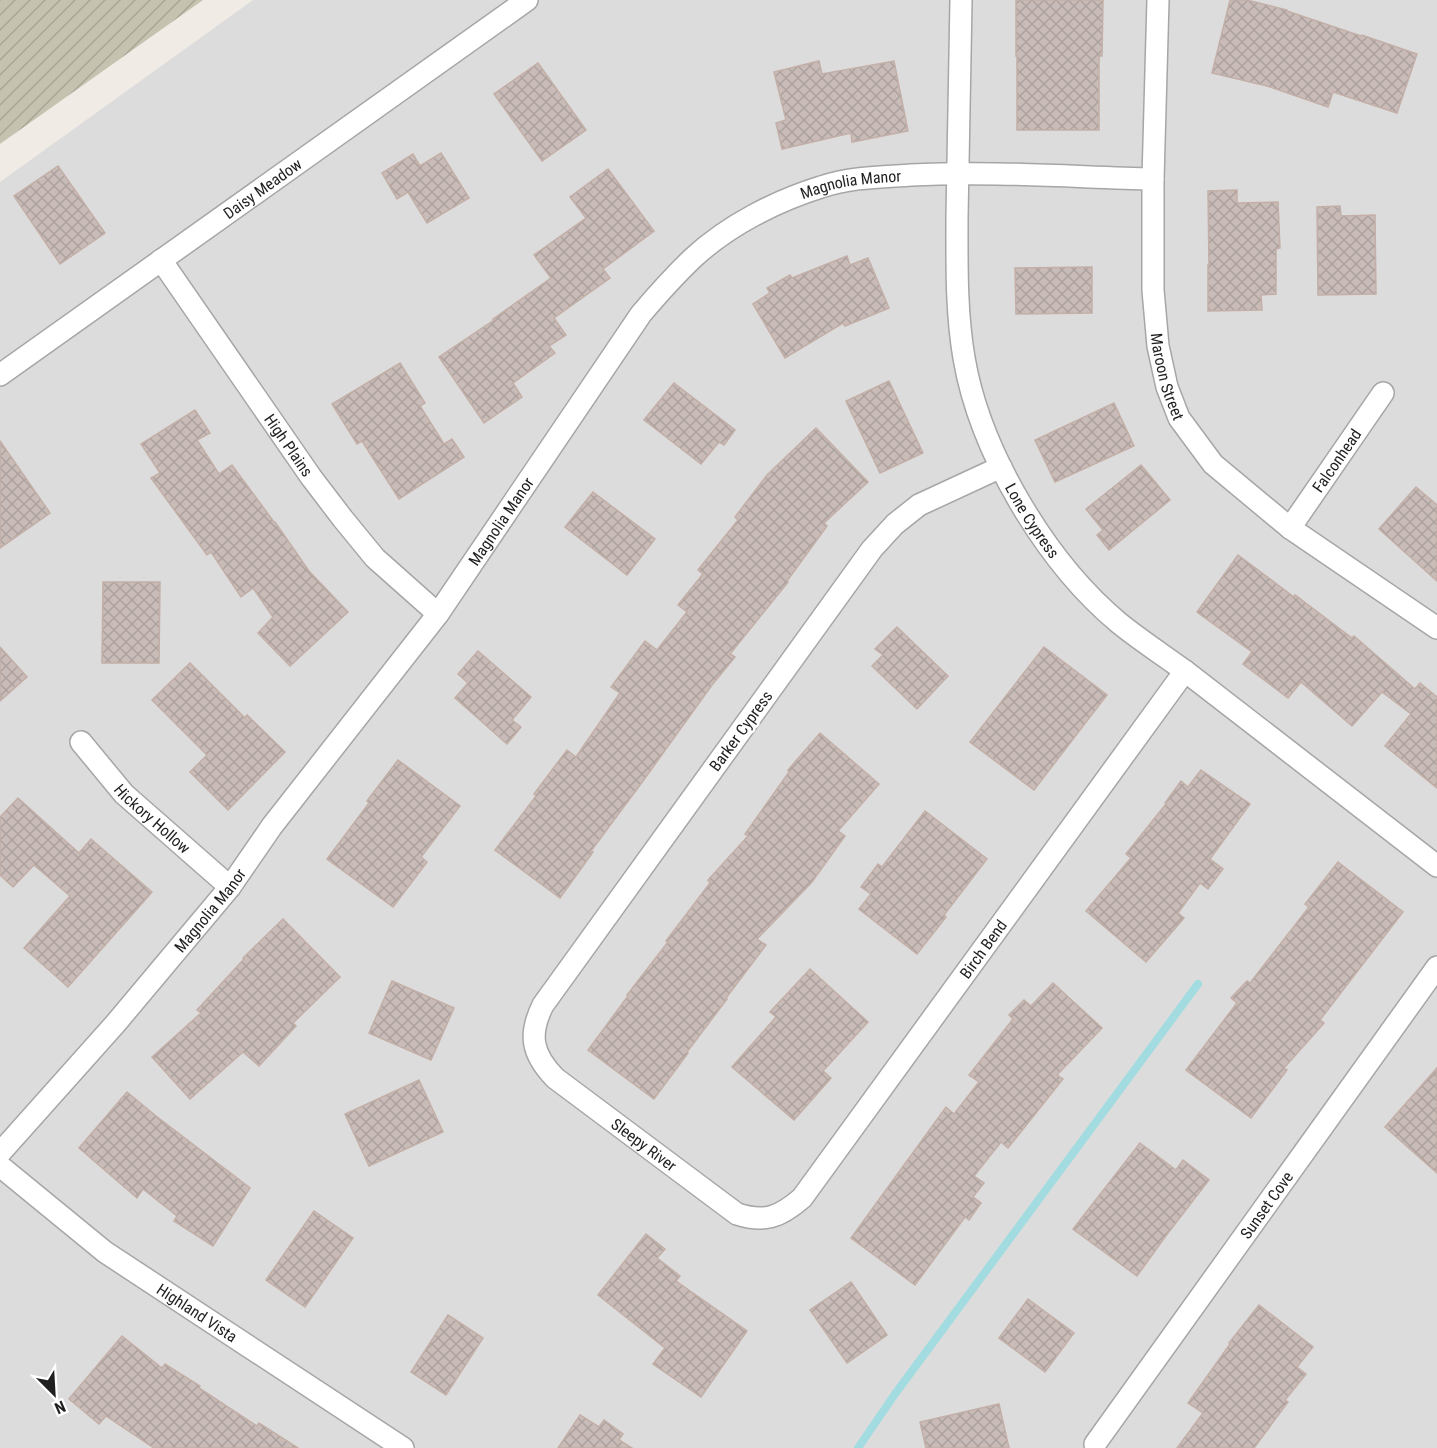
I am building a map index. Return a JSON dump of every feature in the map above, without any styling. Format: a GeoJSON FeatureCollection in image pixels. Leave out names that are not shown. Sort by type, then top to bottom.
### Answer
{"type":"FeatureCollection","features":[{"type":"Feature","properties":{"kind":"street","name":"Daisy Meadow"},"geometry":{"type":"LineString","coordinates":[[0,375],[526,0]]}},
{"type":"Feature","properties":{"kind":"street","name":"Lone Cypress"},"geometry":{"type":"LineString","coordinates":[[961,0],[957,281],[959,323],[964,359],[984,427],[1001,467],[1027,516],[1091,596],[1118,622],[1437,866]]}},
{"type":"Feature","properties":{"kind":"street","name":"Maroon Street"},"geometry":{"type":"LineString","coordinates":[[1158,0],[1153,180],[1153,290],[1158,346],[1167,387],[1179,418],[1213,464],[1290,528],[1437,628]]}},
{"type":"Feature","properties":{"kind":"street","name":"Magnolia Manor"},"geometry":{"type":"LineString","coordinates":[[0,1153],[116,1023],[230,887],[272,826],[438,614],[641,314],[695,255],[722,235],[789,198],[823,186],[860,178],[958,173],[1153,180]]}},
{"type":"Feature","properties":{"kind":"street","name":"High Plains"},"geometry":{"type":"LineString","coordinates":[[161,260],[311,477],[343,519],[375,558],[438,614]]}},
{"type":"Feature","properties":{"kind":"street","name":"Falconhead"},"geometry":{"type":"LineString","coordinates":[[1290,528],[1383,393]]}},
{"type":"Feature","properties":{"kind":"street","name":"Barker Cypress"},"geometry":{"type":"LineString","coordinates":[[534,1044],[533,1032],[536,1018],[543,1005],[872,549],[895,524],[919,505],[1001,467]]}},
{"type":"Feature","properties":{"kind":"street","name":"Birch Bend"},"geometry":{"type":"LineString","coordinates":[[771,1217],[788,1210],[802,1198],[1185,671]]}},
{"type":"Feature","properties":{"kind":"street","name":"Hickory Hollow"},"geometry":{"type":"LineString","coordinates":[[81,742],[124,794],[230,887]]}},
{"type":"Feature","properties":{"kind":"street","name":"Sunset Cove"},"geometry":{"type":"LineString","coordinates":[[1095,1444],[1437,967]]}},
{"type":"Feature","properties":{"kind":"street","name":"Sleepy River"},"geometry":{"type":"LineString","coordinates":[[534,1044],[539,1058],[555,1078],[736,1214],[753,1219],[771,1217]]}},
{"type":"Feature","properties":{"kind":"street","name":"Highland Vista"},"geometry":{"type":"LineString","coordinates":[[0,1166],[105,1252],[403,1448]]}},
{"type":"Feature","properties":{"kind":"shaded area"},"geometry":{"type":"Polygon","coordinates":[[[0,0],[203,0],[0,144],[0,0]]]}},
{"type":"Feature","properties":{"kind":"shaded area"},"geometry":{"type":"Polygon","coordinates":[[[253,0],[1437,0],[1437,1448],[0,1448],[0,182],[253,0]]]}},
{"type":"Feature","properties":{"kind":"building"},"geometry":{"type":"Polygon","coordinates":[[[1016,0],[1103,0],[1102,56],[1099,56],[1099,130],[1017,130],[1016,0]]]}},
{"type":"Feature","properties":{"kind":"building"},"geometry":{"type":"Polygon","coordinates":[[[1230,0],[1247,0],[1287,10],[1417,54],[1397,113],[1333,92],[1328,107],[1267,86],[1212,73],[1230,0]]]}},
{"type":"Feature","properties":{"kind":"building"},"geometry":{"type":"Polygon","coordinates":[[[819,61],[822,74],[894,61],[908,131],[852,142],[851,133],[782,149],[776,123],[786,120],[774,72],[819,61]]]}},
{"type":"Feature","properties":{"kind":"building"},"geometry":{"type":"Polygon","coordinates":[[[538,63],[586,130],[542,161],[494,94],[538,63]]]}},
{"type":"Feature","properties":{"kind":"building"},"geometry":{"type":"Polygon","coordinates":[[[441,153],[469,198],[427,223],[408,192],[397,199],[382,173],[413,154],[420,166],[441,153]]]}},
{"type":"Feature","properties":{"kind":"building"},"geometry":{"type":"Polygon","coordinates":[[[58,166],[105,233],[60,264],[14,196],[58,166]]]}},
{"type":"Feature","properties":{"kind":"building"},"geometry":{"type":"Polygon","coordinates":[[[608,169],[654,231],[603,269],[610,278],[554,318],[566,335],[549,346],[555,353],[513,383],[522,397],[484,423],[439,357],[551,278],[534,255],[586,218],[570,197],[608,169]]]}},
{"type":"Feature","properties":{"kind":"building"},"geometry":{"type":"Polygon","coordinates":[[[1237,190],[1237,203],[1278,202],[1280,248],[1276,249],[1276,294],[1261,295],[1262,310],[1208,311],[1208,191],[1237,190]]]}},
{"type":"Feature","properties":{"kind":"building"},"geometry":{"type":"Polygon","coordinates":[[[1340,206],[1341,216],[1375,215],[1376,294],[1318,295],[1317,207],[1340,206]]]}},
{"type":"Feature","properties":{"kind":"building"},"geometry":{"type":"Polygon","coordinates":[[[847,256],[850,265],[868,258],[889,308],[845,326],[843,323],[785,358],[753,304],[770,293],[767,288],[790,275],[792,278],[847,256]]]}},
{"type":"Feature","properties":{"kind":"building"},"geometry":{"type":"Polygon","coordinates":[[[1092,267],[1092,313],[1016,314],[1015,268],[1092,267]]]}},
{"type":"Feature","properties":{"kind":"building"},"geometry":{"type":"Polygon","coordinates":[[[400,363],[425,403],[420,406],[444,444],[452,439],[464,457],[399,499],[362,441],[357,444],[332,404],[400,363]]]}},
{"type":"Feature","properties":{"kind":"building"},"geometry":{"type":"Polygon","coordinates":[[[889,381],[923,453],[880,473],[846,401],[889,381]]]}},
{"type":"Feature","properties":{"kind":"building"},"geometry":{"type":"Polygon","coordinates":[[[674,383],[735,430],[724,445],[719,442],[701,464],[644,420],[674,383]]]}},
{"type":"Feature","properties":{"kind":"building"},"geometry":{"type":"Polygon","coordinates":[[[1114,403],[1134,446],[1055,482],[1035,440],[1114,403]]]}},
{"type":"Feature","properties":{"kind":"building"},"geometry":{"type":"Polygon","coordinates":[[[195,410],[210,433],[197,440],[219,474],[232,465],[309,571],[348,612],[290,666],[258,633],[273,617],[253,588],[241,597],[211,552],[207,555],[151,478],[160,473],[141,444],[195,410]]]}},
{"type":"Feature","properties":{"kind":"building"},"geometry":{"type":"Polygon","coordinates":[[[816,428],[868,482],[824,523],[827,526],[788,582],[730,654],[735,657],[591,851],[593,852],[560,898],[495,850],[567,750],[576,757],[620,693],[611,687],[645,641],[657,650],[687,612],[678,605],[703,574],[698,570],[738,520],[735,517],[767,475],[816,428]]]}},
{"type":"Feature","properties":{"kind":"building"},"geometry":{"type":"Polygon","coordinates":[[[0,441],[50,513],[0,548],[0,441]]]}},
{"type":"Feature","properties":{"kind":"building"},"geometry":{"type":"Polygon","coordinates":[[[1141,465],[1170,500],[1109,550],[1097,535],[1103,530],[1086,509],[1141,465]]]}},
{"type":"Feature","properties":{"kind":"building"},"geometry":{"type":"Polygon","coordinates":[[[1416,487],[1437,505],[1437,581],[1379,529],[1416,487]]]}},
{"type":"Feature","properties":{"kind":"building"},"geometry":{"type":"Polygon","coordinates":[[[593,492],[655,539],[627,575],[565,527],[593,492]]]}},
{"type":"Feature","properties":{"kind":"building"},"geometry":{"type":"Polygon","coordinates":[[[1238,555],[1352,638],[1354,636],[1415,689],[1420,683],[1437,697],[1437,788],[1385,746],[1411,714],[1382,692],[1352,726],[1301,682],[1288,698],[1243,664],[1252,652],[1197,612],[1238,555]]]}},
{"type":"Feature","properties":{"kind":"building"},"geometry":{"type":"Polygon","coordinates":[[[103,582],[160,582],[159,663],[102,663],[103,582]]]}},
{"type":"Feature","properties":{"kind":"building"},"geometry":{"type":"Polygon","coordinates":[[[897,627],[948,676],[917,709],[872,666],[883,655],[875,649],[897,627]]]}},
{"type":"Feature","properties":{"kind":"building"},"geometry":{"type":"Polygon","coordinates":[[[0,647],[27,677],[0,701],[0,647]]]}},
{"type":"Feature","properties":{"kind":"building"},"geometry":{"type":"Polygon","coordinates":[[[1044,647],[1107,695],[1034,790],[970,742],[1044,647]]]}},
{"type":"Feature","properties":{"kind":"building"},"geometry":{"type":"Polygon","coordinates":[[[478,651],[531,697],[512,720],[521,727],[507,744],[455,698],[468,683],[458,674],[478,651]]]}},
{"type":"Feature","properties":{"kind":"building"},"geometry":{"type":"Polygon","coordinates":[[[190,663],[245,718],[247,715],[285,752],[228,810],[190,772],[207,755],[152,700],[190,663]]]}},
{"type":"Feature","properties":{"kind":"building"},"geometry":{"type":"Polygon","coordinates":[[[820,733],[879,784],[838,831],[845,836],[812,882],[757,939],[766,945],[654,1099],[588,1050],[710,883],[708,880],[748,836],[745,834],[789,772],[788,770],[820,733]]]}},
{"type":"Feature","properties":{"kind":"building"},"geometry":{"type":"Polygon","coordinates":[[[398,760],[460,806],[421,857],[427,862],[393,907],[327,859],[398,760]]]}},
{"type":"Feature","properties":{"kind":"building"},"geometry":{"type":"Polygon","coordinates":[[[1201,770],[1250,804],[1210,859],[1223,869],[1208,889],[1200,883],[1178,913],[1184,918],[1146,962],[1086,911],[1131,858],[1126,854],[1166,804],[1181,781],[1188,787],[1201,770]]]}},
{"type":"Feature","properties":{"kind":"building"},"geometry":{"type":"Polygon","coordinates":[[[18,798],[79,853],[91,839],[152,892],[68,987],[24,948],[70,896],[34,865],[13,887],[0,875],[0,817],[18,798]]]}},
{"type":"Feature","properties":{"kind":"building"},"geometry":{"type":"Polygon","coordinates":[[[925,811],[987,859],[917,954],[859,909],[871,894],[861,887],[878,864],[882,867],[925,811]]]}},
{"type":"Feature","properties":{"kind":"building"},"geometry":{"type":"Polygon","coordinates":[[[1338,862],[1403,912],[1320,1020],[1324,1023],[1284,1068],[1287,1070],[1251,1118],[1186,1070],[1237,1003],[1231,998],[1247,981],[1250,983],[1309,907],[1305,904],[1338,862]]]}},
{"type":"Feature","properties":{"kind":"building"},"geometry":{"type":"Polygon","coordinates":[[[283,919],[340,977],[293,1023],[296,1026],[259,1066],[243,1052],[190,1099],[152,1057],[201,1013],[197,1010],[243,958],[283,919]]]}},
{"type":"Feature","properties":{"kind":"building"},"geometry":{"type":"Polygon","coordinates":[[[810,969],[868,1022],[823,1071],[831,1078],[794,1120],[732,1067],[776,1017],[770,1012],[810,969]]]}},
{"type":"Feature","properties":{"kind":"building"},"geometry":{"type":"Polygon","coordinates":[[[392,981],[454,1008],[431,1060],[369,1033],[392,981]]]}},
{"type":"Feature","properties":{"kind":"building"},"geometry":{"type":"Polygon","coordinates":[[[1053,983],[1102,1028],[1057,1075],[1063,1079],[1008,1148],[1001,1142],[974,1176],[984,1183],[973,1197],[981,1203],[969,1220],[965,1217],[915,1285],[851,1238],[946,1107],[954,1114],[979,1082],[969,1075],[1013,1019],[1009,1015],[1024,1000],[1031,1006],[1053,983]]]}},
{"type":"Feature","properties":{"kind":"building"},"geometry":{"type":"Polygon","coordinates":[[[1437,1068],[1437,1173],[1385,1127],[1437,1068]]]}},
{"type":"Feature","properties":{"kind":"building"},"geometry":{"type":"Polygon","coordinates":[[[419,1080],[443,1132],[369,1166],[345,1114],[419,1080]]]}},
{"type":"Feature","properties":{"kind":"building"},"geometry":{"type":"Polygon","coordinates":[[[127,1092],[250,1188],[213,1246],[174,1221],[177,1216],[143,1189],[137,1198],[79,1148],[127,1092]]]}},
{"type":"Feature","properties":{"kind":"building"},"geometry":{"type":"Polygon","coordinates":[[[1140,1143],[1176,1170],[1183,1160],[1209,1180],[1137,1276],[1073,1229],[1140,1143]]]}},
{"type":"Feature","properties":{"kind":"building"},"geometry":{"type":"Polygon","coordinates":[[[314,1211],[353,1238],[305,1307],[266,1280],[314,1211]]]}},
{"type":"Feature","properties":{"kind":"building"},"geometry":{"type":"Polygon","coordinates":[[[646,1234],[665,1249],[657,1258],[680,1276],[676,1281],[747,1331],[701,1397],[653,1364],[665,1348],[598,1295],[646,1234]]]}},
{"type":"Feature","properties":{"kind":"building"},"geometry":{"type":"Polygon","coordinates":[[[851,1282],[887,1335],[847,1363],[810,1310],[851,1282]]]}},
{"type":"Feature","properties":{"kind":"building"},"geometry":{"type":"Polygon","coordinates":[[[1028,1299],[1074,1333],[1045,1372],[999,1338],[1028,1299]]]}},
{"type":"Feature","properties":{"kind":"building"},"geometry":{"type":"Polygon","coordinates":[[[1259,1305],[1313,1347],[1297,1367],[1306,1374],[1285,1400],[1288,1402],[1254,1448],[1177,1448],[1203,1413],[1188,1403],[1229,1343],[1259,1305]]]}},
{"type":"Feature","properties":{"kind":"building"},"geometry":{"type":"Polygon","coordinates":[[[448,1315],[483,1338],[446,1395],[411,1372],[448,1315]]]}},
{"type":"Feature","properties":{"kind":"building"},"geometry":{"type":"Polygon","coordinates":[[[122,1336],[162,1368],[165,1364],[257,1426],[259,1423],[298,1448],[154,1448],[106,1416],[99,1424],[69,1399],[122,1336]]]}},
{"type":"Feature","properties":{"kind":"building"},"geometry":{"type":"Polygon","coordinates":[[[999,1404],[1009,1448],[926,1448],[920,1422],[999,1404]]]}},
{"type":"Feature","properties":{"kind":"building"},"geometry":{"type":"Polygon","coordinates":[[[580,1415],[599,1427],[604,1420],[623,1434],[619,1440],[632,1448],[558,1448],[580,1415]]]}},
{"type":"Feature","properties":{"kind":"waterway"},"geometry":{"type":"LineString","coordinates":[[858,1448],[895,1394],[1198,984]]}}]}
